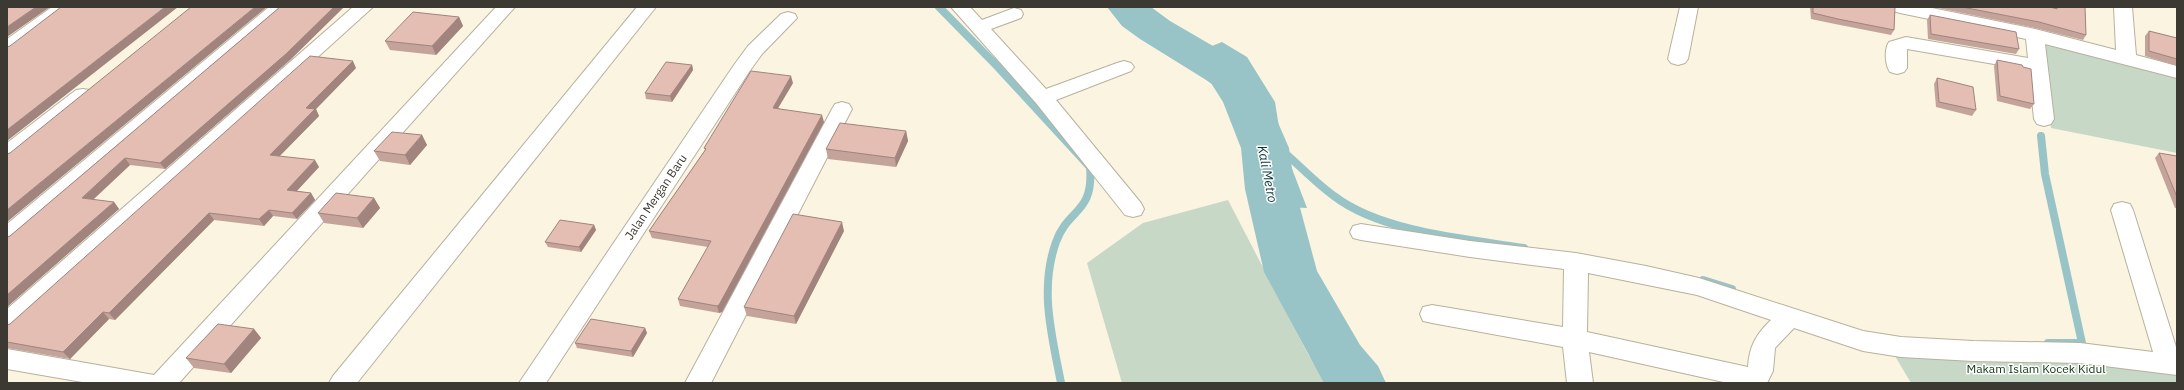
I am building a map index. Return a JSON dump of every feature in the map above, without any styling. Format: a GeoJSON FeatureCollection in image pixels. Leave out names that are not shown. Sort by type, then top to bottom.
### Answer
{"type":"FeatureCollection","features":[{"type":"Feature","properties":{"kind":"street"},"geometry":{"type":"LineString","coordinates":[[7,48],[64,7]]}},
{"type":"Feature","properties":{"kind":"street"},"geometry":{"type":"LineString","coordinates":[[7,236],[280,7]]}},
{"type":"Feature","properties":{"kind":"street"},"geometry":{"type":"LineString","coordinates":[[7,323],[364,7]]}},
{"type":"Feature","properties":{"kind":"street"},"geometry":{"type":"LineString","coordinates":[[163,383],[506,7]]}},
{"type":"Feature","properties":{"kind":"street"},"geometry":{"type":"LineString","coordinates":[[342,383],[647,7]]}},
{"type":"Feature","properties":{"kind":"street"},"geometry":{"type":"LineString","coordinates":[[960,7],[1043,98],[1134,209]]}},
{"type":"Feature","properties":{"kind":"street"},"geometry":{"type":"LineString","coordinates":[[1678,58],[1689,7]]}},
{"type":"Feature","properties":{"kind":"street"},"geometry":{"type":"LineString","coordinates":[[1900,7],[1970,14],[2035,35],[2126,57],[2177,72]]}},
{"type":"Feature","properties":{"kind":"street"},"geometry":{"type":"LineString","coordinates":[[2123,7],[2126,57]]}},
{"type":"Feature","properties":{"kind":"street"},"geometry":{"type":"LineString","coordinates":[[979,27],[1014,14]]}},
{"type":"Feature","properties":{"kind":"street","name":"Jalan Mergan Baru"},"geometry":{"type":"LineString","coordinates":[[532,383],[741,69],[755,50],[788,18]]}},
{"type":"Feature","properties":{"kind":"street"},"geometry":{"type":"LineString","coordinates":[[2035,35],[2044,119]]}},
{"type":"Feature","properties":{"kind":"street"},"geometry":{"type":"LineString","coordinates":[[1897,68],[1896,46],[1906,43],[2039,66]]}},
{"type":"Feature","properties":{"kind":"street"},"geometry":{"type":"LineString","coordinates":[[1043,98],[1124,67]]}},
{"type":"Feature","properties":{"kind":"street"},"geometry":{"type":"LineString","coordinates":[[7,154],[97,84]]}},
{"type":"Feature","properties":{"kind":"street"},"geometry":{"type":"LineString","coordinates":[[698,383],[842,109]]}},
{"type":"Feature","properties":{"kind":"street"},"geometry":{"type":"LineString","coordinates":[[1361,232],[1470,249],[1576,262],[1699,287],[1791,316],[1863,342],[1902,347],[1972,351],[2044,351],[2080,353],[2173,365],[2122,210]]}},
{"type":"Feature","properties":{"kind":"street"},"geometry":{"type":"LineString","coordinates":[[1576,262],[1575,339],[1580,383]]}},
{"type":"Feature","properties":{"kind":"street"},"geometry":{"type":"LineString","coordinates":[[1432,314],[1575,339],[1757,378],[1761,371],[1762,352],[1766,343],[1780,326],[1791,316]]}},
{"type":"Feature","properties":{"kind":"street"},"geometry":{"type":"LineString","coordinates":[[7,360],[147,383]]}},
{"type":"Feature","properties":{"kind":"green space"},"geometry":{"type":"Polygon","coordinates":[[[2041,44],[2155,70],[2177,77],[2177,153],[2051,128],[2041,44]]]}},
{"type":"Feature","properties":{"kind":"green space"},"geometry":{"type":"Polygon","coordinates":[[[1228,200],[1309,356],[1329,383],[1122,383],[1087,263],[1143,223],[1228,200]]]}},
{"type":"Feature","properties":{"kind":"green space","name":"Makam Islam Kocek Kidul"},"geometry":{"type":"Polygon","coordinates":[[[2029,355],[2177,372],[2177,383],[1911,383],[1895,356],[2029,355]]]}},
{"type":"Feature","properties":{"kind":"water"},"geometry":{"type":"Polygon","coordinates":[[[1222,42],[1247,57],[1275,102],[1281,140],[1307,208],[1265,206],[1255,164],[1241,132],[1217,88],[1179,59],[1222,42]]]}},
{"type":"Feature","properties":{"kind":"building"},"geometry":{"type":"Polygon","coordinates":[[[7,7],[36,7],[7,27],[7,7]]]}},
{"type":"Feature","properties":{"kind":"building"},"geometry":{"type":"Polygon","coordinates":[[[61,7],[165,7],[7,130],[7,47],[61,7]]]}},
{"type":"Feature","properties":{"kind":"building"},"geometry":{"type":"Polygon","coordinates":[[[191,7],[255,7],[7,210],[7,154],[191,7]]]}},
{"type":"Feature","properties":{"kind":"building"},"geometry":{"type":"Polygon","coordinates":[[[280,7],[334,7],[286,54],[160,163],[125,158],[82,198],[114,202],[7,295],[7,237],[280,7]]]}},
{"type":"Feature","properties":{"kind":"building"},"geometry":{"type":"Polygon","coordinates":[[[1813,7],[1895,7],[1894,30],[1813,13],[1813,7]]]}},
{"type":"Feature","properties":{"kind":"building"},"geometry":{"type":"Polygon","coordinates":[[[1962,7],[2050,7],[2057,9],[2057,7],[2085,7],[2086,35],[2039,22],[1962,7]]]}},
{"type":"Feature","properties":{"kind":"building"},"geometry":{"type":"Polygon","coordinates":[[[413,12],[459,17],[432,46],[385,41],[413,12]]]}},
{"type":"Feature","properties":{"kind":"building"},"geometry":{"type":"Polygon","coordinates":[[[1930,15],[2016,32],[2019,49],[1931,34],[1930,15]]]}},
{"type":"Feature","properties":{"kind":"building"},"geometry":{"type":"Polygon","coordinates":[[[2149,31],[2177,38],[2177,59],[2149,51],[2149,31]]]}},
{"type":"Feature","properties":{"kind":"building"},"geometry":{"type":"Polygon","coordinates":[[[310,56],[353,61],[306,108],[315,109],[270,155],[315,160],[287,190],[311,193],[292,213],[269,210],[259,219],[209,213],[109,313],[103,312],[63,352],[7,342],[7,325],[10,324],[310,56]]]}},
{"type":"Feature","properties":{"kind":"building"},"geometry":{"type":"Polygon","coordinates":[[[1997,60],[2022,65],[2023,67],[2031,69],[2034,104],[2000,96],[1997,60]]]}},
{"type":"Feature","properties":{"kind":"building"},"geometry":{"type":"Polygon","coordinates":[[[666,62],[692,65],[670,96],[645,93],[666,62]]]}},
{"type":"Feature","properties":{"kind":"building"},"geometry":{"type":"Polygon","coordinates":[[[751,71],[791,76],[773,108],[822,115],[719,305],[717,306],[678,299],[711,241],[649,231],[706,149],[704,148],[751,71]]]}},
{"type":"Feature","properties":{"kind":"building"},"geometry":{"type":"Polygon","coordinates":[[[1937,78],[1973,87],[1976,110],[1939,102],[1937,78]]]}},
{"type":"Feature","properties":{"kind":"building"},"geometry":{"type":"Polygon","coordinates":[[[840,123],[906,131],[895,158],[826,149],[840,123]]]}},
{"type":"Feature","properties":{"kind":"building"},"geometry":{"type":"Polygon","coordinates":[[[392,132],[422,135],[405,155],[374,151],[392,132]]]}},
{"type":"Feature","properties":{"kind":"building"},"geometry":{"type":"Polygon","coordinates":[[[2159,153],[2177,156],[2177,197],[2159,153]]]}},
{"type":"Feature","properties":{"kind":"building"},"geometry":{"type":"Polygon","coordinates":[[[336,193],[374,198],[357,218],[318,213],[336,193]]]}},
{"type":"Feature","properties":{"kind":"building"},"geometry":{"type":"Polygon","coordinates":[[[793,214],[842,222],[794,316],[744,307],[793,214]]]}},
{"type":"Feature","properties":{"kind":"building"},"geometry":{"type":"Polygon","coordinates":[[[560,220],[594,225],[579,247],[545,242],[560,220]]]}},
{"type":"Feature","properties":{"kind":"building"},"geometry":{"type":"Polygon","coordinates":[[[591,319],[645,328],[631,351],[575,343],[591,319]]]}},
{"type":"Feature","properties":{"kind":"building"},"geometry":{"type":"Polygon","coordinates":[[[218,324],[254,329],[224,364],[186,358],[218,324]]]}},
{"type":"Feature","properties":{"kind":"waterway"},"geometry":{"type":"LineString","coordinates":[[939,7],[997,66],[1090,167],[1088,194],[1079,209],[1061,231],[1056,242],[1048,277],[1051,330],[1061,383]]}},
{"type":"Feature","properties":{"kind":"waterway","name":"Kali Metro"},"geometry":{"type":"LineString","coordinates":[[1128,7],[1137,17],[1155,30],[1228,74],[1246,102],[1265,148],[1270,189],[1291,272],[1340,361],[1357,383]]}},
{"type":"Feature","properties":{"kind":"waterway"},"geometry":{"type":"LineString","coordinates":[[2041,136],[2045,174],[2082,343],[2048,343]]}},
{"type":"Feature","properties":{"kind":"waterway"},"geometry":{"type":"LineString","coordinates":[[1277,155],[1286,154],[1334,196],[1353,208],[1375,218],[1399,226],[1425,232],[1524,248]]}},
{"type":"Feature","properties":{"kind":"waterway"},"geometry":{"type":"LineString","coordinates":[[1703,280],[1732,289]]}}]}
